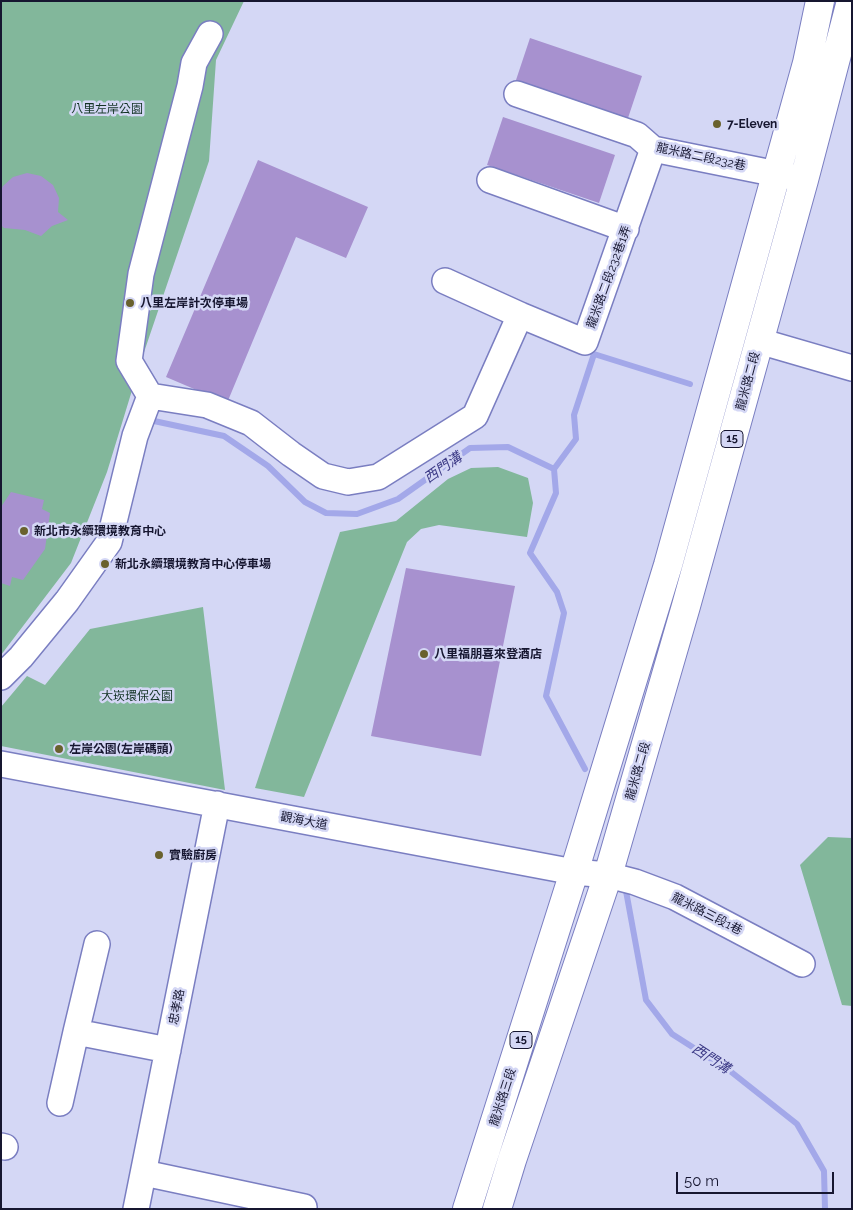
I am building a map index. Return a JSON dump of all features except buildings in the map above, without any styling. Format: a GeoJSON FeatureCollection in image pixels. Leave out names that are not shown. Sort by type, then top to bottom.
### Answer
{"type":"FeatureCollection","features":[{"type":"Feature","properties":{"kind":"main road","name":"15"},"geometry":{"type":"LineString","coordinates":[[574,872],[668,565],[806,62],[820,1]]}},
{"type":"Feature","properties":{"kind":"main road","name":"龍米路二段"},"geometry":{"type":"LineString","coordinates":[[608,875],[696,571],[804,180],[851,1]]}},
{"type":"Feature","properties":{"kind":"main road"},"geometry":{"type":"LineString","coordinates":[[668,565],[696,571]]}},
{"type":"Feature","properties":{"kind":"main road","name":"龍米路三段"},"geometry":{"type":"LineString","coordinates":[[467,1209],[574,872]]}},
{"type":"Feature","properties":{"kind":"main road","name":"15"},"geometry":{"type":"LineString","coordinates":[[497,1209],[608,875]]}},
{"type":"Feature","properties":{"kind":"street"},"geometry":{"type":"LineString","coordinates":[[210,34],[194,63],[190,86],[141,274],[129,362],[150,396],[207,405],[251,423],[323,476],[348,482],[378,477],[475,416],[520,314],[445,282]]}},
{"type":"Feature","properties":{"kind":"street","name":"龍米路二段232巷"},"geometry":{"type":"LineString","coordinates":[[517,94],[637,135],[654,148],[804,180]]}},
{"type":"Feature","properties":{"kind":"street","name":"龍米路二段232巷1弄"},"geometry":{"type":"LineString","coordinates":[[520,314],[585,342],[654,148]]}},
{"type":"Feature","properties":{"kind":"street"},"geometry":{"type":"LineString","coordinates":[[490,180],[626,229]]}},
{"type":"Feature","properties":{"kind":"street"},"geometry":{"type":"LineString","coordinates":[[759,342],[852,368]]}},
{"type":"Feature","properties":{"kind":"street"},"geometry":{"type":"LineString","coordinates":[[1,677],[21,657],[67,601],[109,542],[135,436],[150,396]]}},
{"type":"Feature","properties":{"kind":"street","name":"觀海大道"},"geometry":{"type":"LineString","coordinates":[[1,764],[574,872],[608,875]]}},
{"type":"Feature","properties":{"kind":"street","name":"忠孝路"},"geometry":{"type":"LineString","coordinates":[[136,1209],[217,804]]}},
{"type":"Feature","properties":{"kind":"street","name":"龍米路三段1巷"},"geometry":{"type":"LineString","coordinates":[[608,875],[635,882],[675,897],[802,964]]}},
{"type":"Feature","properties":{"kind":"street"},"geometry":{"type":"LineString","coordinates":[[60,1103],[97,944]]}},
{"type":"Feature","properties":{"kind":"street"},"geometry":{"type":"LineString","coordinates":[[76,1032],[168,1050]]}},
{"type":"Feature","properties":{"kind":"street"},"geometry":{"type":"LineString","coordinates":[[144,1173],[304,1206]]}},
{"type":"Feature","properties":{"kind":"green space","name":"八里左岸公園"},"geometry":{"type":"Polygon","coordinates":[[[1,1],[244,1],[216,60],[209,161],[141,361],[107,472],[71,563],[1,655],[1,1]]]}},
{"type":"Feature","properties":{"kind":"green space"},"geometry":{"type":"Polygon","coordinates":[[[498,467],[528,478],[533,503],[527,537],[439,525],[421,529],[407,542],[304,797],[255,788],[340,532],[396,521],[448,479],[471,468],[498,467]]]}},
{"type":"Feature","properties":{"kind":"green space","name":"大崁環保公園"},"geometry":{"type":"Polygon","coordinates":[[[203,607],[225,790],[1,746],[1,707],[27,676],[45,685],[90,629],[203,607]]]}},
{"type":"Feature","properties":{"kind":"green space"},"geometry":{"type":"Polygon","coordinates":[[[828,837],[852,838],[852,1006],[842,1005],[800,865],[828,837]]]}},
{"type":"Feature","properties":{"kind":"waterway"},"geometry":{"type":"LineString","coordinates":[[554,469],[576,439],[574,415],[594,354],[690,384]]}},
{"type":"Feature","properties":{"kind":"waterway","name":"西門溝"},"geometry":{"type":"LineString","coordinates":[[154,421],[224,436],[268,466],[305,502],[326,513],[357,514],[398,499],[470,448],[508,447],[554,469],[556,493],[530,553],[557,592],[564,613],[546,696],[585,769]]}},
{"type":"Feature","properties":{"kind":"waterway","name":"西門溝"},"geometry":{"type":"LineString","coordinates":[[626,891],[646,1000],[672,1034],[730,1071],[797,1124],[824,1171],[825,1209]]}},
{"type":"Feature","properties":{"kind":"place","name":"7-Eleven"},"geometry":{"type":"Point","coordinates":[717,124]}},
{"type":"Feature","properties":{"kind":"place","name":"八里左岸計次停車場"},"geometry":{"type":"Point","coordinates":[130,303]}},
{"type":"Feature","properties":{"kind":"place","name":"新北市永續環境教育中心"},"geometry":{"type":"Point","coordinates":[24,531]}},
{"type":"Feature","properties":{"kind":"place","name":"新北永續環境教育中心停車場"},"geometry":{"type":"Point","coordinates":[105,564]}},
{"type":"Feature","properties":{"kind":"place","name":"八里福朋喜來登酒店"},"geometry":{"type":"Point","coordinates":[424,654]}},
{"type":"Feature","properties":{"kind":"place","name":"左岸公園(左岸碼頭)"},"geometry":{"type":"Point","coordinates":[59,749]}},
{"type":"Feature","properties":{"kind":"place","name":"實驗廚房"},"geometry":{"type":"Point","coordinates":[159,855]}}]}
